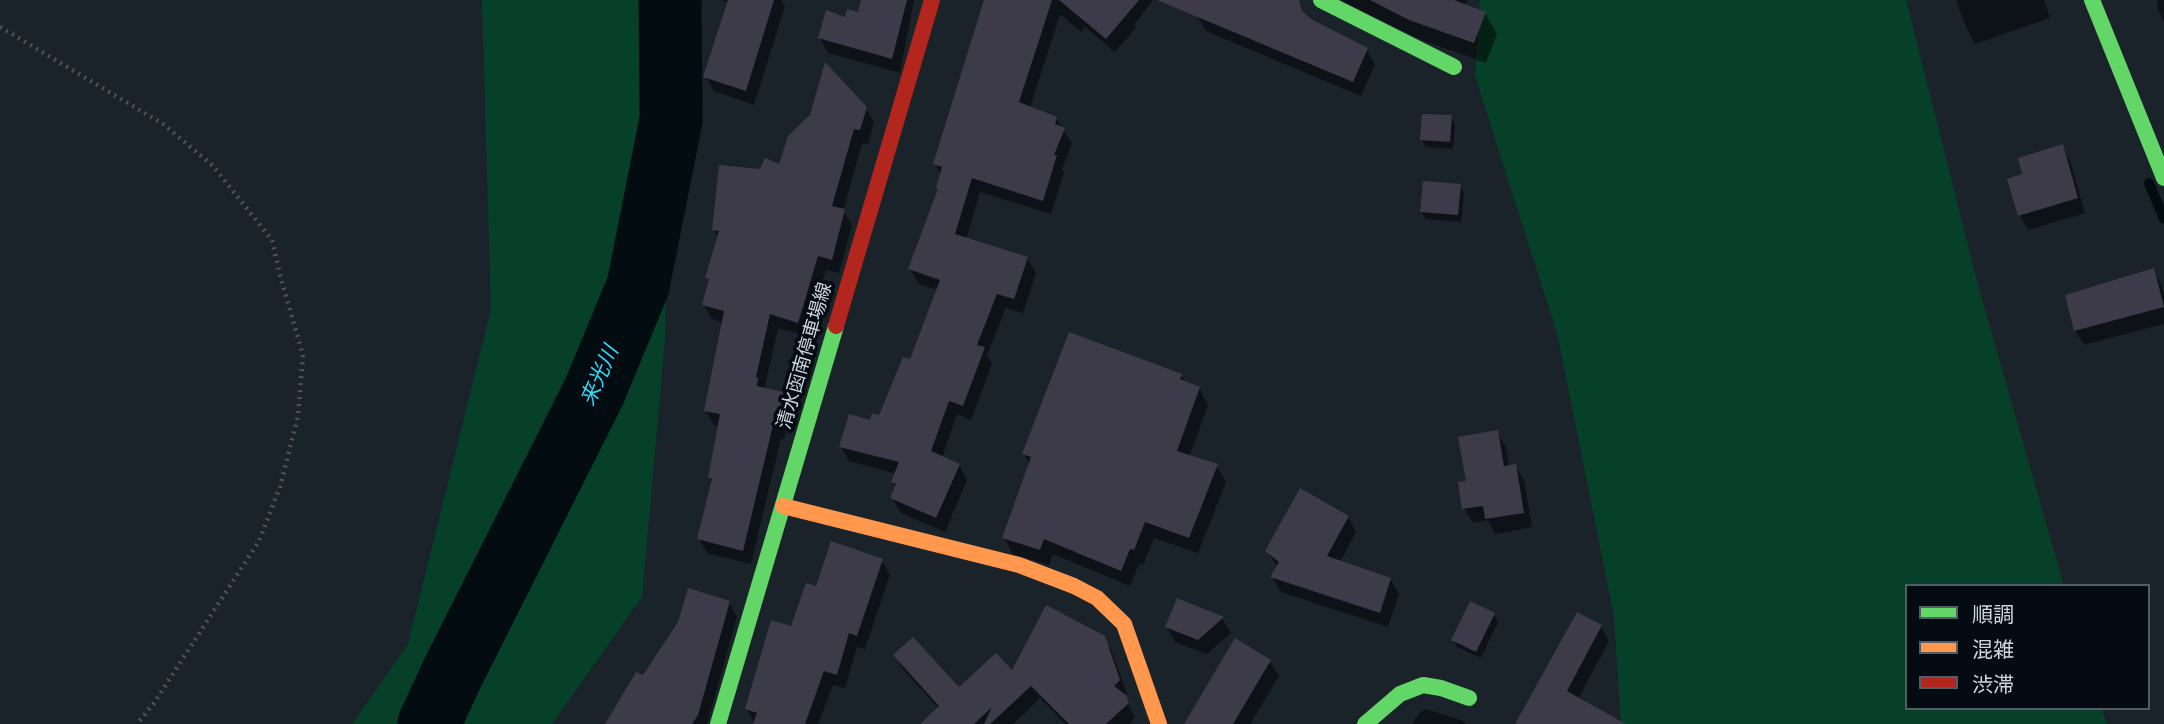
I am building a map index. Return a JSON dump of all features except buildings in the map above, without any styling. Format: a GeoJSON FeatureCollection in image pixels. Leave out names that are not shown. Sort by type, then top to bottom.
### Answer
{"type":"FeatureCollection","features":[{"type":"Feature","properties":{"kind":"street","name":"清水函南停車場線"},"geometry":{"type":"LineString","coordinates":[[718,724],[932,0]]}},
{"type":"Feature","properties":{"kind":"street"},"geometry":{"type":"LineString","coordinates":[[1321,0],[1454,67]]}},
{"type":"Feature","properties":{"kind":"street"},"geometry":{"type":"LineString","coordinates":[[2092,0],[2164,178]]}},
{"type":"Feature","properties":{"kind":"street"},"geometry":{"type":"LineString","coordinates":[[783,506],[1019,565],[1097,598],[1124,624],[1159,724]]}},
{"type":"Feature","properties":{"kind":"street"},"geometry":{"type":"LineString","coordinates":[[1365,724],[1400,694],[1423,685],[1469,698]]}},
{"type":"Feature","properties":{"kind":"path"},"geometry":{"type":"LineString","coordinates":[[0,27],[163,124],[213,166],[272,240],[303,355],[298,416],[280,486],[259,541],[154,703],[137,724]]}},
{"type":"Feature","properties":{"kind":"green space"},"geometry":{"type":"Polygon","coordinates":[[[482,0],[671,0],[665,339],[642,597],[552,724],[352,724],[408,644],[491,309],[482,0]]]}},
{"type":"Feature","properties":{"kind":"green space"},"geometry":{"type":"Polygon","coordinates":[[[1480,0],[1906,0],[1979,289],[2063,584],[1905,584],[1905,710],[2102,710],[2107,724],[1621,724],[1614,617],[1557,333],[1475,76],[1480,0]]]}},
{"type":"Feature","properties":{"kind":"waterway","name":"来光川"},"geometry":{"type":"LineString","coordinates":[[429,724],[594,392],[638,286],[671,120],[670,0]]}},
{"type":"Feature","properties":{"kind":"waterway"},"geometry":{"type":"LineString","coordinates":[[2149,183],[2164,219]]}},
{"type":"Feature","properties":{"kind":"traffic: fast"},"geometry":{"type":"LineString","coordinates":[[1321,0],[1454,67]]}},
{"type":"Feature","properties":{"kind":"traffic: fast"},"geometry":{"type":"LineString","coordinates":[[2092,0],[2164,178]]}},
{"type":"Feature","properties":{"kind":"traffic: fast"},"geometry":{"type":"LineString","coordinates":[[718,724],[836,326]]}},
{"type":"Feature","properties":{"kind":"traffic: fast"},"geometry":{"type":"LineString","coordinates":[[1365,724],[1400,694],[1423,685],[1469,698]]}},
{"type":"Feature","properties":{"kind":"traffic: slow"},"geometry":{"type":"LineString","coordinates":[[783,506],[1019,565],[1097,598],[1124,624],[1159,724]]}},
{"type":"Feature","properties":{"kind":"traffic: jam"},"geometry":{"type":"LineString","coordinates":[[836,326],[932,0]]}}]}
